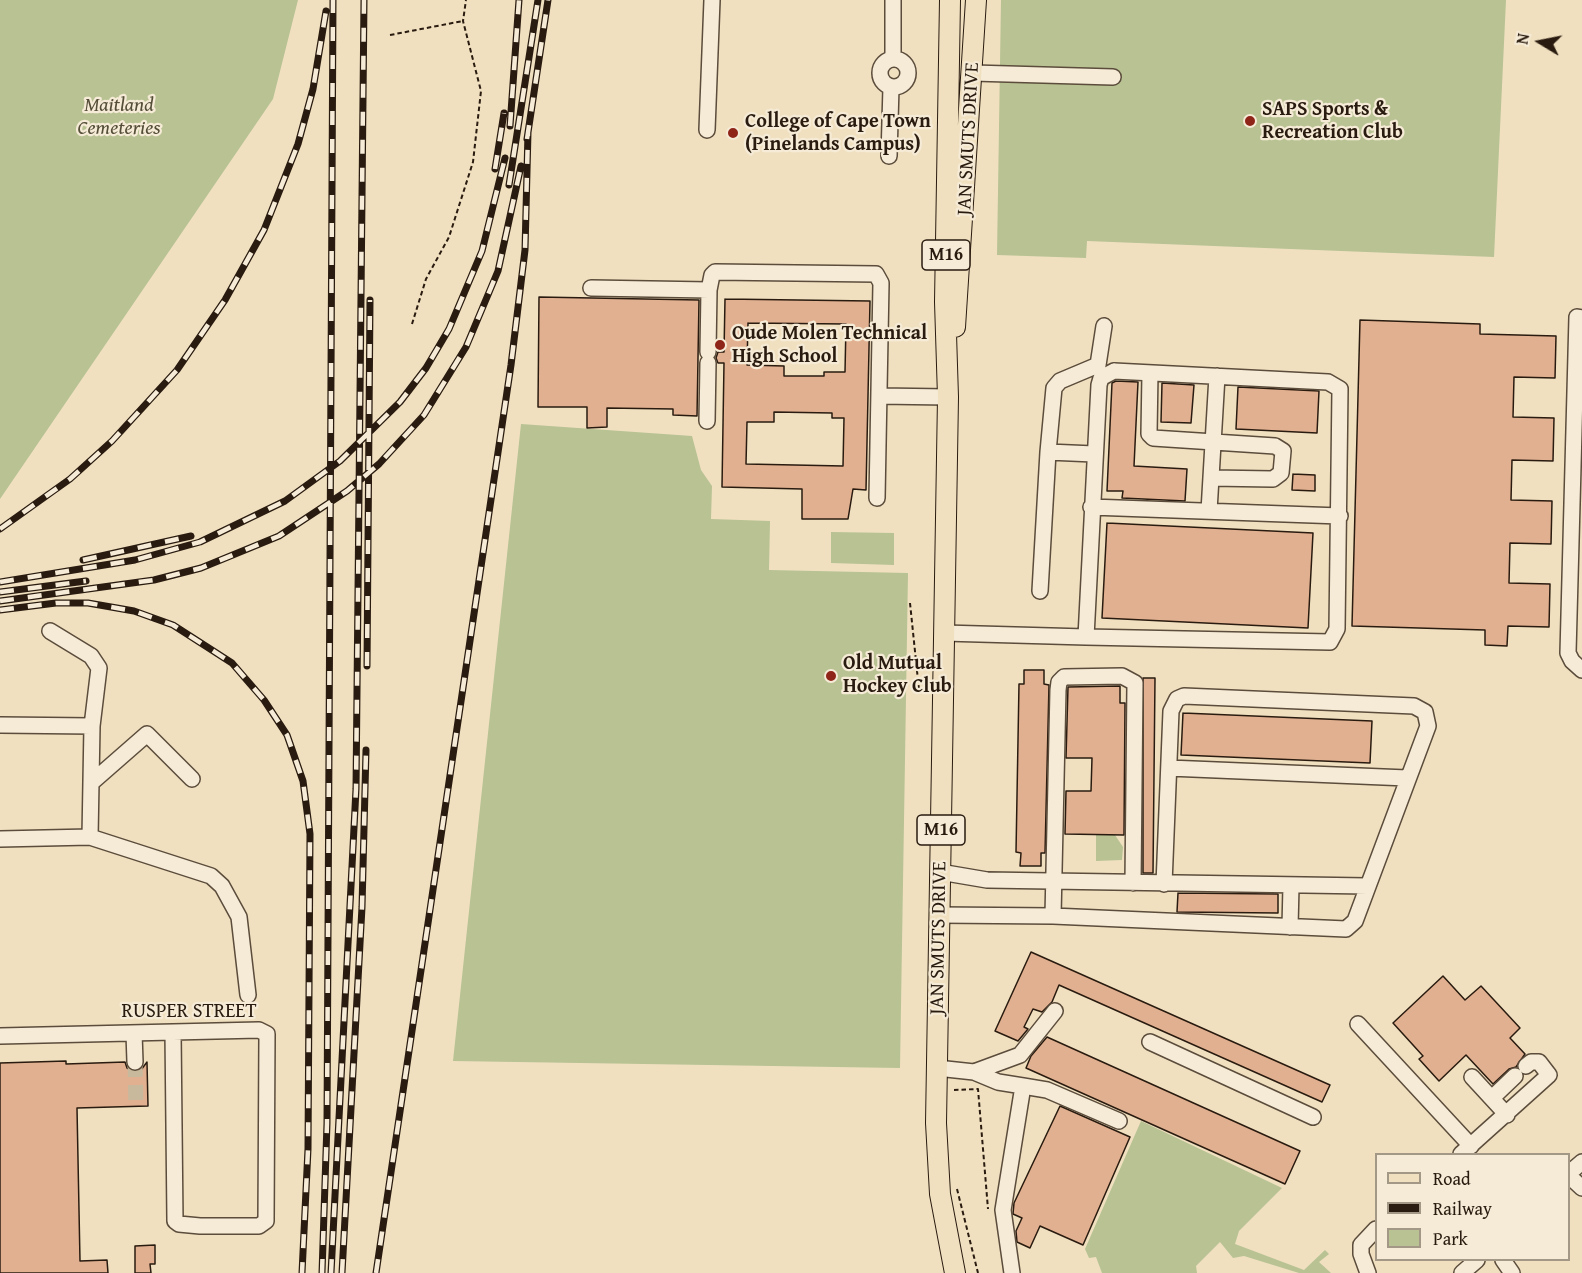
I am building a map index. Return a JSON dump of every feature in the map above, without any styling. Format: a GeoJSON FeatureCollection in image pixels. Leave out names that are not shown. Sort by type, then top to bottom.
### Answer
{"type":"FeatureCollection","features":[{"type":"Feature","properties":{"kind":"main road","name":"JAN SMUTS DRIVE"},"geometry":{"type":"LineString","coordinates":[[950,0],[945,302],[948,392],[939,915],[943,1069],[940,1194],[955,1273]]}},
{"type":"Feature","properties":{"kind":"main road","name":"JAN SMUTS DRIVE"},"geometry":{"type":"LineString","coordinates":[[948,392],[959,297],[976,0]]}},
{"type":"Feature","properties":{"kind":"street"},"geometry":{"type":"LineString","coordinates":[[707,130],[712,0]]}},
{"type":"Feature","properties":{"kind":"street"},"geometry":{"type":"LineString","coordinates":[[893,0],[893,58]]}},
{"type":"Feature","properties":{"kind":"street"},"geometry":{"type":"LineString","coordinates":[[893,58],[901,60],[907,66],[909,74],[906,81],[899,86],[891,87],[884,83],[880,76],[886,61],[893,58]]}},
{"type":"Feature","properties":{"kind":"street"},"geometry":{"type":"LineString","coordinates":[[973,73],[1113,77]]}},
{"type":"Feature","properties":{"kind":"street"},"geometry":{"type":"LineString","coordinates":[[889,156],[891,87]]}},
{"type":"Feature","properties":{"kind":"street"},"geometry":{"type":"LineString","coordinates":[[707,421],[709,290],[712,275],[721,270],[876,274],[882,283],[877,498]]}},
{"type":"Feature","properties":{"kind":"street"},"geometry":{"type":"LineString","coordinates":[[591,288],[709,290]]}},
{"type":"Feature","properties":{"kind":"street"},"geometry":{"type":"LineString","coordinates":[[1582,318],[1577,317],[1568,653],[1572,661],[1582,670]]}},
{"type":"Feature","properties":{"kind":"street"},"geometry":{"type":"LineString","coordinates":[[1040,591],[1054,388],[1060,381],[1098,364],[1104,326]]}},
{"type":"Feature","properties":{"kind":"street"},"geometry":{"type":"LineString","coordinates":[[944,633],[1086,637],[1330,642],[1337,629],[1340,516],[1342,396],[1335,384],[1114,371],[1101,378],[1094,454],[1086,637]]}},
{"type":"Feature","properties":{"kind":"street"},"geometry":{"type":"LineString","coordinates":[[1150,373],[1151,437],[1275,446],[1281,448],[1284,456],[1281,473],[1274,479],[1211,478]]}},
{"type":"Feature","properties":{"kind":"street"},"geometry":{"type":"LineString","coordinates":[[1209,511],[1217,376]]}},
{"type":"Feature","properties":{"kind":"street"},"geometry":{"type":"LineString","coordinates":[[879,396],[948,392]]}},
{"type":"Feature","properties":{"kind":"street"},"geometry":{"type":"LineString","coordinates":[[1048,452],[1094,454]]}},
{"type":"Feature","properties":{"kind":"street"},"geometry":{"type":"LineString","coordinates":[[1091,507],[1340,516]]}},
{"type":"Feature","properties":{"kind":"street"},"geometry":{"type":"LineString","coordinates":[[50,631],[91,656],[99,668],[92,726],[90,837]]}},
{"type":"Feature","properties":{"kind":"street"},"geometry":{"type":"LineString","coordinates":[[1053,916],[1059,682],[1072,675],[1122,676],[1130,678],[1137,691],[1133,883]]}},
{"type":"Feature","properties":{"kind":"street"},"geometry":{"type":"LineString","coordinates":[[939,915],[1053,916],[1346,929],[1354,921],[1428,726],[1428,716],[1418,707],[1184,696],[1173,702],[1164,884]]}},
{"type":"Feature","properties":{"kind":"street"},"geometry":{"type":"LineString","coordinates":[[0,725],[92,726]]}},
{"type":"Feature","properties":{"kind":"street"},"geometry":{"type":"LineString","coordinates":[[91,783],[147,734],[192,779]]}},
{"type":"Feature","properties":{"kind":"street"},"geometry":{"type":"LineString","coordinates":[[1169,768],[1407,778]]}},
{"type":"Feature","properties":{"kind":"street"},"geometry":{"type":"LineString","coordinates":[[0,839],[90,837],[212,876],[222,886],[239,917],[248,995]]}},
{"type":"Feature","properties":{"kind":"street"},"geometry":{"type":"LineString","coordinates":[[940,873],[987,880],[1367,886]]}},
{"type":"Feature","properties":{"kind":"street"},"geometry":{"type":"LineString","coordinates":[[1290,927],[1291,886]]}},
{"type":"Feature","properties":{"kind":"street"},"geometry":{"type":"LineString","coordinates":[[974,1072],[1020,1055],[1054,1011]]}},
{"type":"Feature","properties":{"kind":"street"},"geometry":{"type":"LineString","coordinates":[[1358,1024],[1466,1150],[1508,1115],[1549,1075],[1539,1062],[1534,1060],[1492,1098]]}},
{"type":"Feature","properties":{"kind":"street","name":"RUSPER STREET"},"geometry":{"type":"LineString","coordinates":[[0,1036],[259,1029],[267,1034],[266,1221],[259,1226],[178,1224],[173,1214],[172,1032]]}},
{"type":"Feature","properties":{"kind":"street"},"geometry":{"type":"LineString","coordinates":[[134,1033],[135,1062]]}},
{"type":"Feature","properties":{"kind":"street"},"geometry":{"type":"LineString","coordinates":[[1150,1042],[1313,1117]]}},
{"type":"Feature","properties":{"kind":"street"},"geometry":{"type":"LineString","coordinates":[[943,1069],[974,1072],[998,1082],[1047,1090],[1119,1121]]}},
{"type":"Feature","properties":{"kind":"street"},"geometry":{"type":"LineString","coordinates":[[1472,1077],[1508,1115]]}},
{"type":"Feature","properties":{"kind":"street"},"geometry":{"type":"LineString","coordinates":[[1012,1273],[1003,1210],[1023,1086]]}},
{"type":"Feature","properties":{"kind":"street"},"geometry":{"type":"LineString","coordinates":[[1570,1174],[1582,1162]]}},
{"type":"Feature","properties":{"kind":"street"},"geometry":{"type":"LineString","coordinates":[[1570,1176],[1582,1188]]}},
{"type":"Feature","properties":{"kind":"street"},"geometry":{"type":"LineString","coordinates":[[1368,1273],[1361,1254],[1361,1245],[1375,1231]]}},
{"type":"Feature","properties":{"kind":"street"},"geometry":{"type":"LineString","coordinates":[[1462,1273],[1476,1261]]}},
{"type":"Feature","properties":{"kind":"path"},"geometry":{"type":"LineString","coordinates":[[412,324],[426,279],[449,237],[473,162],[481,91],[463,21],[466,0]]}},
{"type":"Feature","properties":{"kind":"path"},"geometry":{"type":"LineString","coordinates":[[390,35],[463,21]]}},
{"type":"Feature","properties":{"kind":"path"},"geometry":{"type":"LineString","coordinates":[[910,603],[919,690],[932,689]]}},
{"type":"Feature","properties":{"kind":"path"},"geometry":{"type":"LineString","coordinates":[[943,1069],[949,1090],[978,1089],[983,1171],[989,1217]]}},
{"type":"Feature","properties":{"kind":"path"},"geometry":{"type":"LineString","coordinates":[[955,1181],[978,1273]]}},
{"type":"Feature","properties":{"kind":"green space","name":"Maitland Cemeteries"},"geometry":{"type":"Polygon","coordinates":[[[0,0],[298,0],[273,99],[0,499],[0,0]]]}},
{"type":"Feature","properties":{"kind":"green space","name":"SAPS Sports & Recreation Club"},"geometry":{"type":"Polygon","coordinates":[[[1001,0],[1506,0],[1494,257],[1087,241],[1086,258],[997,255],[1001,0]]]}},
{"type":"Feature","properties":{"kind":"green space"},"geometry":{"type":"Polygon","coordinates":[[[521,424],[692,436],[701,470],[712,486],[711,519],[770,521],[769,570],[908,573],[900,1068],[453,1061],[521,424]]]}},
{"type":"Feature","properties":{"kind":"green space"},"geometry":{"type":"Polygon","coordinates":[[[831,532],[894,533],[894,565],[831,563],[831,532]]]}},
{"type":"Feature","properties":{"kind":"green space"},"geometry":{"type":"Polygon","coordinates":[[[1096,834],[1115,835],[1123,847],[1122,860],[1096,861],[1096,834]]]}},
{"type":"Feature","properties":{"kind":"green space"},"geometry":{"type":"Polygon","coordinates":[[[1141,1121],[1282,1188],[1239,1231],[1235,1244],[1304,1270],[1325,1250],[1329,1254],[1319,1262],[1331,1273],[1299,1273],[1244,1256],[1233,1258],[1220,1242],[1196,1266],[1197,1273],[1102,1273],[1096,1257],[1089,1258],[1085,1249],[1141,1121]]]}},
{"type":"Feature","properties":{"kind":"building"},"geometry":{"type":"Polygon","coordinates":[[[539,297],[699,300],[697,416],[673,415],[673,409],[607,408],[607,427],[587,428],[587,407],[538,407],[539,297]]]}},
{"type":"Feature","properties":{"kind":"building"},"geometry":{"type":"Polygon","coordinates":[[[725,299],[870,301],[866,490],[853,489],[848,519],[802,519],[802,489],[722,487],[724,363],[718,363],[716,358],[718,352],[724,352],[725,299]],[[748,323],[747,365],[784,366],[784,376],[824,376],[824,372],[845,372],[846,324],[748,323]],[[774,412],[774,422],[747,422],[746,464],[843,466],[844,418],[832,418],[832,413],[774,412]]]}},
{"type":"Feature","properties":{"kind":"building"},"geometry":{"type":"Polygon","coordinates":[[[1360,320],[1480,324],[1480,334],[1556,336],[1555,378],[1514,377],[1513,417],[1554,418],[1553,461],[1512,460],[1511,500],[1552,501],[1551,544],[1510,543],[1509,583],[1550,584],[1549,627],[1508,626],[1507,646],[1485,645],[1485,630],[1352,626],[1360,320]]]}},
{"type":"Feature","properties":{"kind":"building"},"geometry":{"type":"Polygon","coordinates":[[[1116,381],[1138,382],[1134,466],[1187,469],[1185,501],[1122,498],[1123,491],[1107,491],[1112,383],[1116,381]]]}},
{"type":"Feature","properties":{"kind":"building"},"geometry":{"type":"Polygon","coordinates":[[[1162,383],[1194,385],[1191,423],[1161,422],[1162,383]]]}},
{"type":"Feature","properties":{"kind":"building"},"geometry":{"type":"Polygon","coordinates":[[[1238,387],[1319,391],[1317,433],[1236,429],[1238,387]]]}},
{"type":"Feature","properties":{"kind":"building"},"geometry":{"type":"Polygon","coordinates":[[[1293,474],[1315,475],[1315,491],[1292,490],[1293,474]]]}},
{"type":"Feature","properties":{"kind":"building"},"geometry":{"type":"Polygon","coordinates":[[[1107,523],[1313,533],[1308,628],[1102,618],[1107,523]]]}},
{"type":"Feature","properties":{"kind":"building"},"geometry":{"type":"Polygon","coordinates":[[[1024,670],[1044,670],[1044,684],[1049,685],[1045,853],[1041,853],[1041,866],[1020,866],[1021,853],[1016,852],[1019,684],[1024,684],[1024,670]]]}},
{"type":"Feature","properties":{"kind":"building"},"geometry":{"type":"Polygon","coordinates":[[[1143,678],[1155,678],[1153,873],[1143,873],[1143,678]]]}},
{"type":"Feature","properties":{"kind":"building"},"geometry":{"type":"Polygon","coordinates":[[[1120,686],[1120,703],[1125,703],[1124,835],[1065,834],[1066,791],[1091,791],[1092,758],[1066,758],[1068,687],[1120,686]]]}},
{"type":"Feature","properties":{"kind":"building"},"geometry":{"type":"Polygon","coordinates":[[[1183,713],[1372,721],[1370,763],[1181,755],[1183,713]]]}},
{"type":"Feature","properties":{"kind":"building"},"geometry":{"type":"Polygon","coordinates":[[[1178,893],[1278,894],[1278,913],[1177,912],[1178,893]]]}},
{"type":"Feature","properties":{"kind":"building"},"geometry":{"type":"Polygon","coordinates":[[[1031,952],[1330,1085],[1322,1102],[1059,985],[1052,1002],[1042,1012],[1033,1009],[1024,1027],[1028,1029],[1018,1041],[995,1031],[1031,952]]]}},
{"type":"Feature","properties":{"kind":"building"},"geometry":{"type":"Polygon","coordinates":[[[1443,976],[1465,1000],[1481,986],[1520,1028],[1510,1038],[1525,1054],[1516,1067],[1509,1069],[1493,1084],[1466,1055],[1439,1081],[1419,1059],[1423,1056],[1393,1023],[1443,976]]]}},
{"type":"Feature","properties":{"kind":"building"},"geometry":{"type":"Polygon","coordinates":[[[1047,1037],[1300,1151],[1285,1184],[1026,1068],[1031,1056],[1047,1037]]]}},
{"type":"Feature","properties":{"kind":"building"},"geometry":{"type":"Polygon","coordinates":[[[66,1061],[66,1064],[125,1062],[127,1068],[135,1072],[141,1070],[147,1062],[148,1106],[77,1108],[80,1261],[107,1260],[108,1273],[0,1273],[0,1063],[66,1061]]]}},
{"type":"Feature","properties":{"kind":"building"},"geometry":{"type":"Polygon","coordinates":[[[1060,1106],[1130,1137],[1083,1245],[1040,1226],[1030,1248],[1017,1242],[1016,1231],[1022,1218],[1013,1214],[1014,1203],[1060,1106]]]}},
{"type":"Feature","properties":{"kind":"building"},"geometry":{"type":"Polygon","coordinates":[[[155,1245],[155,1264],[150,1264],[151,1273],[135,1273],[135,1246],[155,1245]]]}},
{"type":"Feature","properties":{"kind":"tunnel"},"geometry":{"type":"LineString","coordinates":[[135,1062],[136,1106]]}},
{"type":"Feature","properties":{"kind":"railway"},"geometry":{"type":"LineString","coordinates":[[322,1273],[327,1123],[333,0]]}},
{"type":"Feature","properties":{"kind":"railway"},"geometry":{"type":"LineString","coordinates":[[331,1273],[356,789],[364,0]]}},
{"type":"Feature","properties":{"kind":"railway"},"geometry":{"type":"LineString","coordinates":[[510,126],[519,0]]}},
{"type":"Feature","properties":{"kind":"railway"},"geometry":{"type":"LineString","coordinates":[[509,185],[538,0]]}},
{"type":"Feature","properties":{"kind":"railway"},"geometry":{"type":"LineString","coordinates":[[527,139],[548,0]]}},
{"type":"Feature","properties":{"kind":"railway"},"geometry":{"type":"LineString","coordinates":[[0,529],[70,479],[112,441],[177,370],[225,300],[264,230],[298,144],[313,89],[326,11]]}},
{"type":"Feature","properties":{"kind":"railway"},"geometry":{"type":"LineString","coordinates":[[495,169],[504,113]]}},
{"type":"Feature","properties":{"kind":"railway"},"geometry":{"type":"LineString","coordinates":[[376,1273],[511,365],[525,250],[528,132]]}},
{"type":"Feature","properties":{"kind":"railway"},"geometry":{"type":"LineString","coordinates":[[0,582],[135,560],[200,542],[285,501],[340,461],[400,402],[426,368],[449,329],[482,251],[505,158]]}},
{"type":"Feature","properties":{"kind":"railway"},"geometry":{"type":"LineString","coordinates":[[0,601],[154,580],[201,568],[279,536],[347,491],[379,464],[424,415],[466,347],[498,271],[521,166]]}},
{"type":"Feature","properties":{"kind":"railway"},"geometry":{"type":"LineString","coordinates":[[367,666],[370,300]]}},
{"type":"Feature","properties":{"kind":"railway"},"geometry":{"type":"LineString","coordinates":[[83,560],[191,536]]}},
{"type":"Feature","properties":{"kind":"railway"},"geometry":{"type":"LineString","coordinates":[[0,592],[86,581]]}},
{"type":"Feature","properties":{"kind":"railway"},"geometry":{"type":"LineString","coordinates":[[0,610],[56,603],[88,603],[134,611],[173,625],[232,663],[264,700],[287,735],[303,781],[310,834],[308,1149],[302,1273]]}},
{"type":"Feature","properties":{"kind":"railway"},"geometry":{"type":"LineString","coordinates":[[342,1273],[362,907],[366,750]]}},
{"type":"Feature","properties":{"kind":"place","name":"SAPS Sports & Recreation Club"},"geometry":{"type":"Point","coordinates":[1250,121]}},
{"type":"Feature","properties":{"kind":"place","name":"College of Cape Town (Pinelands Campus)"},"geometry":{"type":"Point","coordinates":[733,133]}},
{"type":"Feature","properties":{"kind":"place","name":"Oude Molen Technical High School"},"geometry":{"type":"Point","coordinates":[720,345]}},
{"type":"Feature","properties":{"kind":"place","name":"Old Mutual Hockey Club"},"geometry":{"type":"Point","coordinates":[831,676]}}]}
